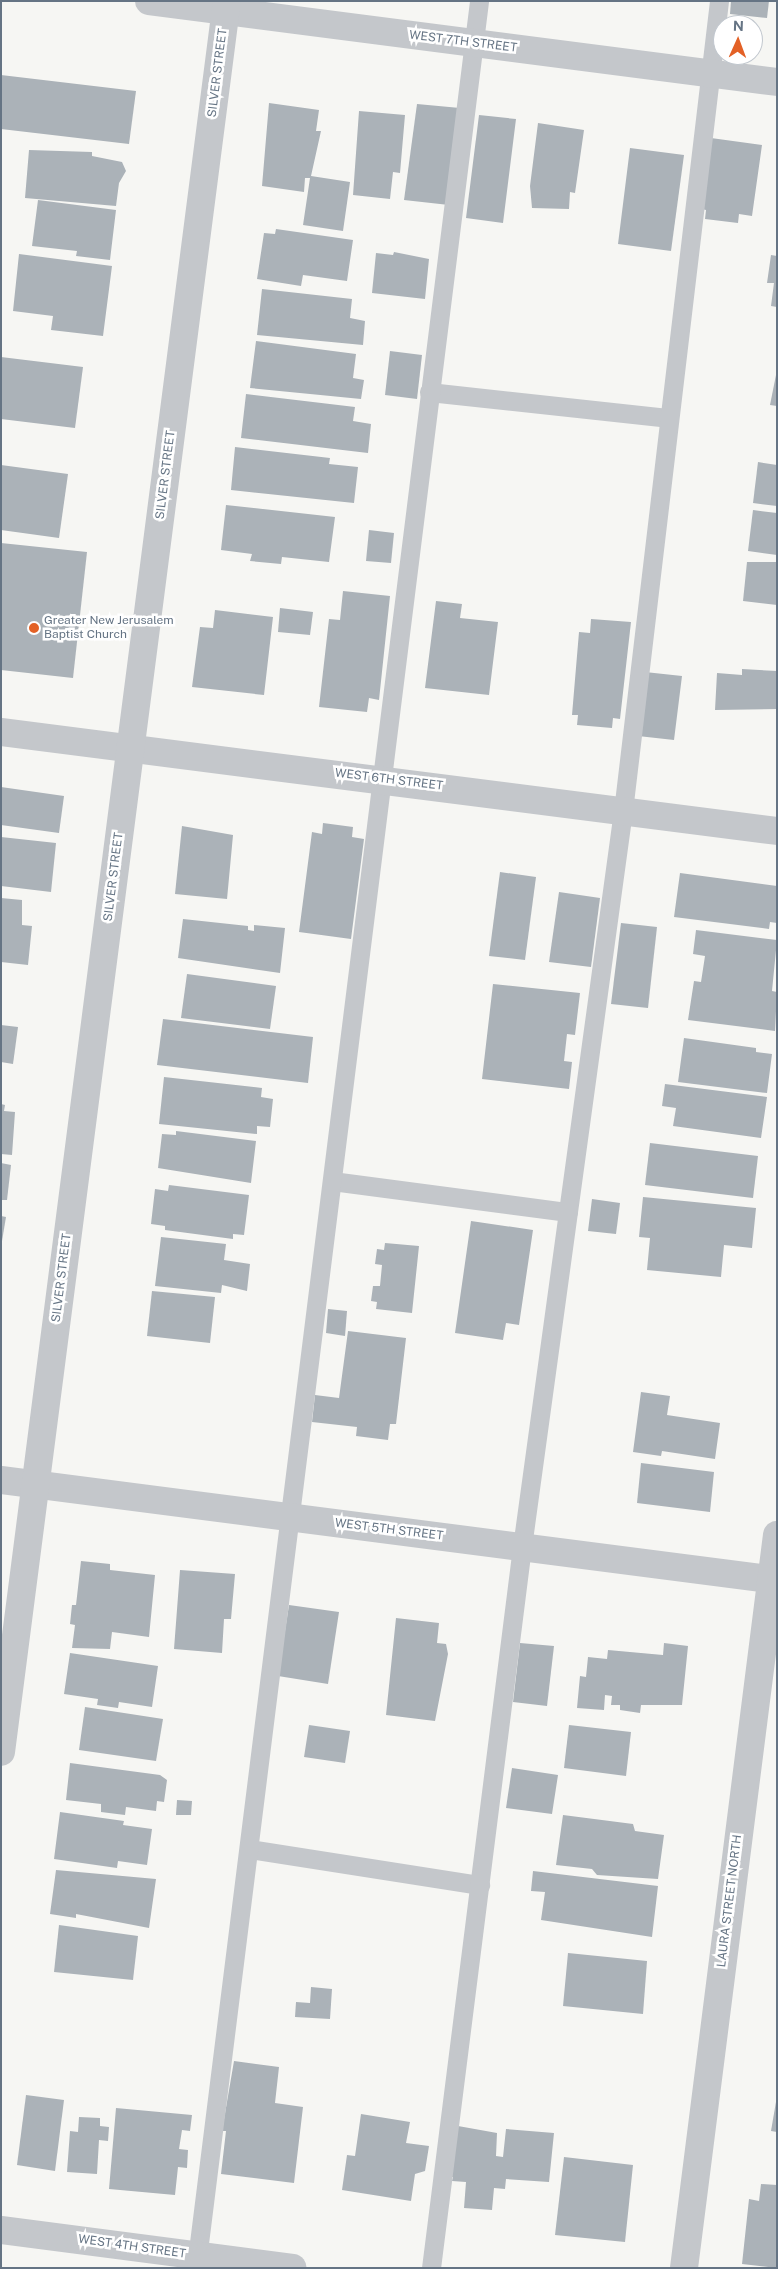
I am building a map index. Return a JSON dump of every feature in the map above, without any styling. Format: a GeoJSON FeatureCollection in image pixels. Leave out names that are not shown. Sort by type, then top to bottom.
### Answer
{"type":"FeatureCollection","features":[{"type":"Feature","properties":{"kind":"street","name":"WEST 7TH STREET"},"geometry":{"type":"LineString","coordinates":[[149,1],[227,6],[474,43],[777,82]]}},
{"type":"Feature","properties":{"kind":"street","name":"SILVER STREET"},"geometry":{"type":"LineString","coordinates":[[1,1752],[227,6]]}},
{"type":"Feature","properties":{"kind":"street","name":"WEST 6TH STREET"},"geometry":{"type":"LineString","coordinates":[[1,732],[777,831]]}},
{"type":"Feature","properties":{"kind":"street","name":"WEST 5TH STREET"},"geometry":{"type":"LineString","coordinates":[[1,1480],[774,1579]]}},
{"type":"Feature","properties":{"kind":"street","name":"LAURA STREET NORTH"},"geometry":{"type":"LineString","coordinates":[[684,2268],[774,1579],[777,1535]]}},
{"type":"Feature","properties":{"kind":"street","name":"WEST 4TH STREET"},"geometry":{"type":"LineString","coordinates":[[1,2230],[197,2262],[293,2268]]}},
{"type":"Feature","properties":{"kind":"lane"},"geometry":{"type":"LineString","coordinates":[[197,2262],[250,1849],[287,1517],[332,1181],[380,779],[479,1]]}},
{"type":"Feature","properties":{"kind":"lane"},"geometry":{"type":"LineString","coordinates":[[431,2268],[522,1547],[622,811],[718,1]]}},
{"type":"Feature","properties":{"kind":"lane"},"geometry":{"type":"LineString","coordinates":[[429,392],[668,418]]}},
{"type":"Feature","properties":{"kind":"lane"},"geometry":{"type":"LineString","coordinates":[[332,1181],[568,1212]]}},
{"type":"Feature","properties":{"kind":"lane"},"geometry":{"type":"LineString","coordinates":[[250,1849],[480,1885]]}},
{"type":"Feature","properties":{"kind":"building"},"geometry":{"type":"Polygon","coordinates":[[[731,1],[769,1],[767,18],[763,18],[763,15],[730,14],[731,1]]]}},
{"type":"Feature","properties":{"kind":"building"},"geometry":{"type":"Polygon","coordinates":[[[1,75],[136,91],[129,144],[1,129],[1,75]]]}},
{"type":"Feature","properties":{"kind":"building"},"geometry":{"type":"Polygon","coordinates":[[[269,103],[319,110],[316,131],[321,131],[311,176],[350,182],[343,231],[303,225],[310,178],[305,178],[304,192],[262,186],[269,103]]]}},
{"type":"Feature","properties":{"kind":"building"},"geometry":{"type":"Polygon","coordinates":[[[417,104],[460,108],[449,205],[404,200],[417,104]]]}},
{"type":"Feature","properties":{"kind":"building"},"geometry":{"type":"Polygon","coordinates":[[[359,111],[405,115],[400,173],[393,172],[390,199],[353,195],[359,111]]]}},
{"type":"Feature","properties":{"kind":"building"},"geometry":{"type":"Polygon","coordinates":[[[479,115],[516,119],[503,223],[466,218],[479,115]]]}},
{"type":"Feature","properties":{"kind":"building"},"geometry":{"type":"Polygon","coordinates":[[[538,123],[584,130],[575,193],[570,192],[569,209],[532,208],[530,186],[538,123]]]}},
{"type":"Feature","properties":{"kind":"building"},"geometry":{"type":"Polygon","coordinates":[[[711,138],[762,145],[752,216],[739,214],[738,223],[705,219],[706,210],[702,209],[711,138]]]}},
{"type":"Feature","properties":{"kind":"building"},"geometry":{"type":"Polygon","coordinates":[[[630,148],[684,155],[671,251],[618,244],[630,148]]]}},
{"type":"Feature","properties":{"kind":"building"},"geometry":{"type":"Polygon","coordinates":[[[29,150],[92,152],[92,156],[122,162],[126,171],[119,183],[116,206],[25,198],[29,150]]]}},
{"type":"Feature","properties":{"kind":"building"},"geometry":{"type":"Polygon","coordinates":[[[38,200],[116,210],[110,260],[76,256],[77,251],[32,246],[38,200]]]}},
{"type":"Feature","properties":{"kind":"building"},"geometry":{"type":"Polygon","coordinates":[[[276,229],[353,240],[347,281],[303,275],[301,286],[257,279],[264,233],[275,234],[276,229]]]}},
{"type":"Feature","properties":{"kind":"building"},"geometry":{"type":"Polygon","coordinates":[[[394,252],[429,259],[425,299],[372,293],[376,253],[393,255],[394,252]]]}},
{"type":"Feature","properties":{"kind":"building"},"geometry":{"type":"Polygon","coordinates":[[[19,254],[112,266],[103,336],[51,330],[53,316],[13,311],[19,254]]]}},
{"type":"Feature","properties":{"kind":"building"},"geometry":{"type":"Polygon","coordinates":[[[771,255],[777,256],[777,307],[771,306],[774,283],[767,283],[771,255]]]}},
{"type":"Feature","properties":{"kind":"building"},"geometry":{"type":"Polygon","coordinates":[[[262,289],[352,299],[350,318],[365,321],[363,345],[257,335],[262,289]]]}},
{"type":"Feature","properties":{"kind":"building"},"geometry":{"type":"Polygon","coordinates":[[[256,341],[356,354],[353,378],[364,380],[361,399],[250,388],[256,341]]]}},
{"type":"Feature","properties":{"kind":"building"},"geometry":{"type":"Polygon","coordinates":[[[390,351],[422,355],[417,399],[385,395],[390,351]]]}},
{"type":"Feature","properties":{"kind":"building"},"geometry":{"type":"Polygon","coordinates":[[[1,357],[83,367],[75,428],[1,419],[1,357]]]}},
{"type":"Feature","properties":{"kind":"building"},"geometry":{"type":"Polygon","coordinates":[[[777,370],[777,406],[770,405],[777,370]]]}},
{"type":"Feature","properties":{"kind":"building"},"geometry":{"type":"Polygon","coordinates":[[[246,394],[355,407],[353,421],[371,424],[368,453],[241,438],[246,394]]]}},
{"type":"Feature","properties":{"kind":"building"},"geometry":{"type":"Polygon","coordinates":[[[235,447],[330,458],[329,464],[358,467],[354,503],[231,490],[235,447]]]}},
{"type":"Feature","properties":{"kind":"building"},"geometry":{"type":"Polygon","coordinates":[[[758,462],[777,465],[777,506],[753,503],[758,462]]]}},
{"type":"Feature","properties":{"kind":"building"},"geometry":{"type":"Polygon","coordinates":[[[1,465],[68,474],[59,538],[1,530],[1,465]]]}},
{"type":"Feature","properties":{"kind":"building"},"geometry":{"type":"Polygon","coordinates":[[[226,505],[335,517],[329,562],[282,557],[281,564],[250,561],[252,554],[221,550],[226,505]]]}},
{"type":"Feature","properties":{"kind":"building"},"geometry":{"type":"Polygon","coordinates":[[[753,510],[777,513],[777,555],[748,551],[753,510]]]}},
{"type":"Feature","properties":{"kind":"building"},"geometry":{"type":"Polygon","coordinates":[[[369,530],[394,533],[391,563],[366,561],[369,530]]]}},
{"type":"Feature","properties":{"kind":"building"},"geometry":{"type":"Polygon","coordinates":[[[1,543],[87,552],[73,678],[1,670],[1,543]]]}},
{"type":"Feature","properties":{"kind":"building"},"geometry":{"type":"Polygon","coordinates":[[[747,562],[777,562],[777,605],[743,601],[747,562]]]}},
{"type":"Feature","properties":{"kind":"building"},"geometry":{"type":"Polygon","coordinates":[[[343,591],[390,596],[379,700],[369,698],[367,712],[319,707],[329,619],[340,620],[343,591]]]}},
{"type":"Feature","properties":{"kind":"building"},"geometry":{"type":"Polygon","coordinates":[[[436,601],[462,604],[460,618],[498,622],[489,695],[425,688],[436,601]]]}},
{"type":"Feature","properties":{"kind":"building"},"geometry":{"type":"Polygon","coordinates":[[[280,608],[313,612],[310,635],[278,632],[280,608]]]}},
{"type":"Feature","properties":{"kind":"building"},"geometry":{"type":"Polygon","coordinates":[[[215,610],[273,617],[264,695],[192,687],[200,627],[213,628],[215,610]]]}},
{"type":"Feature","properties":{"kind":"building"},"geometry":{"type":"Polygon","coordinates":[[[591,619],[631,622],[620,719],[613,718],[612,728],[577,725],[578,715],[572,715],[579,632],[590,633],[591,619]]]}},
{"type":"Feature","properties":{"kind":"building"},"geometry":{"type":"Polygon","coordinates":[[[742,669],[777,671],[777,709],[715,710],[717,673],[742,675],[742,669]]]}},
{"type":"Feature","properties":{"kind":"building"},"geometry":{"type":"Polygon","coordinates":[[[645,672],[682,676],[674,740],[638,736],[645,672]]]}},
{"type":"Feature","properties":{"kind":"building"},"geometry":{"type":"Polygon","coordinates":[[[1,787],[64,796],[59,833],[1,825],[1,787]]]}},
{"type":"Feature","properties":{"kind":"building"},"geometry":{"type":"Polygon","coordinates":[[[323,823],[353,827],[352,837],[364,839],[351,939],[299,932],[312,832],[322,834],[323,823]]]}},
{"type":"Feature","properties":{"kind":"building"},"geometry":{"type":"Polygon","coordinates":[[[182,826],[233,835],[227,899],[175,894],[182,826]]]}},
{"type":"Feature","properties":{"kind":"building"},"geometry":{"type":"Polygon","coordinates":[[[1,837],[56,843],[51,892],[1,886],[1,837]]]}},
{"type":"Feature","properties":{"kind":"building"},"geometry":{"type":"Polygon","coordinates":[[[500,872],[536,877],[525,960],[489,956],[500,872]]]}},
{"type":"Feature","properties":{"kind":"building"},"geometry":{"type":"Polygon","coordinates":[[[680,873],[777,886],[777,923],[770,922],[769,929],[674,917],[680,873]]]}},
{"type":"Feature","properties":{"kind":"building"},"geometry":{"type":"Polygon","coordinates":[[[559,892],[600,898],[591,967],[549,962],[559,892]]]}},
{"type":"Feature","properties":{"kind":"building"},"geometry":{"type":"Polygon","coordinates":[[[1,898],[22,900],[22,925],[32,926],[28,965],[1,962],[1,898]]]}},
{"type":"Feature","properties":{"kind":"building"},"geometry":{"type":"Polygon","coordinates":[[[183,919],[248,926],[248,930],[254,931],[254,925],[285,928],[280,973],[178,958],[183,919]]]}},
{"type":"Feature","properties":{"kind":"building"},"geometry":{"type":"Polygon","coordinates":[[[621,923],[657,927],[648,1008],[611,1004],[621,923]]]}},
{"type":"Feature","properties":{"kind":"building"},"geometry":{"type":"Polygon","coordinates":[[[696,930],[777,940],[772,991],[777,992],[775,1031],[688,1020],[694,981],[701,982],[705,956],[693,954],[696,930]]]}},
{"type":"Feature","properties":{"kind":"building"},"geometry":{"type":"Polygon","coordinates":[[[187,974],[276,986],[270,1029],[181,1018],[187,974]]]}},
{"type":"Feature","properties":{"kind":"building"},"geometry":{"type":"Polygon","coordinates":[[[493,984],[580,993],[575,1035],[567,1034],[564,1061],[572,1062],[569,1089],[482,1079],[493,984]]]}},
{"type":"Feature","properties":{"kind":"building"},"geometry":{"type":"Polygon","coordinates":[[[163,1019],[313,1037],[308,1083],[157,1065],[163,1019]]]}},
{"type":"Feature","properties":{"kind":"building"},"geometry":{"type":"Polygon","coordinates":[[[1,1025],[18,1027],[13,1064],[1,1062],[1,1025]]]}},
{"type":"Feature","properties":{"kind":"building"},"geometry":{"type":"Polygon","coordinates":[[[684,1038],[756,1048],[756,1052],[772,1054],[767,1093],[678,1082],[684,1038]]]}},
{"type":"Feature","properties":{"kind":"building"},"geometry":{"type":"Polygon","coordinates":[[[164,1077],[262,1088],[261,1097],[273,1099],[270,1127],[257,1126],[257,1134],[159,1124],[164,1077]]]}},
{"type":"Feature","properties":{"kind":"building"},"geometry":{"type":"Polygon","coordinates":[[[665,1084],[767,1097],[761,1138],[673,1126],[676,1108],[662,1106],[665,1084]]]}},
{"type":"Feature","properties":{"kind":"building"},"geometry":{"type":"Polygon","coordinates":[[[1,1104],[5,1105],[4,1111],[15,1112],[12,1155],[1,1154],[1,1104]]]}},
{"type":"Feature","properties":{"kind":"building"},"geometry":{"type":"Polygon","coordinates":[[[176,1131],[256,1141],[251,1183],[158,1168],[162,1134],[176,1135],[176,1131]]]}},
{"type":"Feature","properties":{"kind":"building"},"geometry":{"type":"Polygon","coordinates":[[[650,1143],[758,1156],[753,1198],[645,1185],[650,1143]]]}},
{"type":"Feature","properties":{"kind":"building"},"geometry":{"type":"Polygon","coordinates":[[[1,1163],[11,1165],[7,1200],[1,1200],[1,1163]]]}},
{"type":"Feature","properties":{"kind":"building"},"geometry":{"type":"Polygon","coordinates":[[[169,1185],[249,1195],[244,1235],[233,1234],[233,1239],[165,1230],[165,1226],[151,1224],[155,1189],[168,1191],[169,1185]]]}},
{"type":"Feature","properties":{"kind":"building"},"geometry":{"type":"Polygon","coordinates":[[[643,1197],[756,1208],[752,1248],[724,1245],[721,1277],[647,1270],[650,1238],[639,1237],[643,1197]]]}},
{"type":"Feature","properties":{"kind":"building"},"geometry":{"type":"Polygon","coordinates":[[[592,1199],[620,1203],[616,1234],[588,1231],[592,1199]]]}},
{"type":"Feature","properties":{"kind":"building"},"geometry":{"type":"Polygon","coordinates":[[[1,1216],[6,1217],[2,1241],[1,1241],[1,1216]]]}},
{"type":"Feature","properties":{"kind":"building"},"geometry":{"type":"Polygon","coordinates":[[[471,1221],[533,1230],[519,1325],[506,1323],[503,1340],[455,1333],[471,1221]]]}},
{"type":"Feature","properties":{"kind":"building"},"geometry":{"type":"Polygon","coordinates":[[[161,1237],[226,1244],[224,1260],[250,1264],[247,1291],[222,1285],[221,1293],[155,1286],[161,1237]]]}},
{"type":"Feature","properties":{"kind":"building"},"geometry":{"type":"Polygon","coordinates":[[[385,1243],[419,1246],[412,1313],[376,1309],[377,1302],[371,1301],[373,1286],[380,1286],[382,1265],[375,1264],[377,1249],[384,1250],[385,1243]]]}},
{"type":"Feature","properties":{"kind":"building"},"geometry":{"type":"Polygon","coordinates":[[[152,1291],[215,1297],[210,1343],[147,1336],[152,1291]]]}},
{"type":"Feature","properties":{"kind":"building"},"geometry":{"type":"Polygon","coordinates":[[[328,1309],[347,1311],[345,1336],[326,1333],[328,1309]]]}},
{"type":"Feature","properties":{"kind":"building"},"geometry":{"type":"Polygon","coordinates":[[[348,1331],[406,1338],[396,1424],[390,1424],[388,1440],[356,1436],[357,1427],[312,1422],[315,1395],[339,1398],[348,1331]]]}},
{"type":"Feature","properties":{"kind":"building"},"geometry":{"type":"Polygon","coordinates":[[[641,1392],[670,1396],[667,1415],[720,1423],[715,1459],[662,1451],[661,1456],[633,1452],[641,1392]]]}},
{"type":"Feature","properties":{"kind":"building"},"geometry":{"type":"Polygon","coordinates":[[[641,1463],[714,1472],[710,1512],[637,1503],[641,1463]]]}},
{"type":"Feature","properties":{"kind":"building"},"geometry":{"type":"Polygon","coordinates":[[[81,1561],[110,1564],[110,1570],[155,1575],[149,1637],[112,1632],[110,1649],[72,1648],[75,1625],[70,1624],[72,1605],[76,1605],[81,1561]]]}},
{"type":"Feature","properties":{"kind":"building"},"geometry":{"type":"Polygon","coordinates":[[[180,1570],[235,1574],[231,1619],[224,1619],[222,1653],[174,1649],[180,1570]]]}},
{"type":"Feature","properties":{"kind":"building"},"geometry":{"type":"Polygon","coordinates":[[[289,1605],[339,1612],[328,1684],[278,1676],[289,1605]]]}},
{"type":"Feature","properties":{"kind":"building"},"geometry":{"type":"Polygon","coordinates":[[[396,1618],[439,1623],[437,1643],[446,1644],[448,1654],[435,1721],[386,1715],[396,1618]]]}},
{"type":"Feature","properties":{"kind":"building"},"geometry":{"type":"Polygon","coordinates":[[[520,1643],[554,1646],[547,1706],[513,1702],[520,1643]]]}},
{"type":"Feature","properties":{"kind":"building"},"geometry":{"type":"Polygon","coordinates":[[[664,1643],[688,1646],[682,1705],[641,1705],[640,1713],[620,1710],[620,1705],[611,1705],[612,1696],[605,1695],[604,1710],[577,1708],[580,1676],[586,1677],[588,1657],[607,1659],[608,1650],[663,1655],[664,1643]]]}},
{"type":"Feature","properties":{"kind":"building"},"geometry":{"type":"Polygon","coordinates":[[[70,1653],[158,1666],[152,1707],[119,1702],[118,1708],[97,1705],[98,1699],[64,1694],[70,1653]]]}},
{"type":"Feature","properties":{"kind":"building"},"geometry":{"type":"Polygon","coordinates":[[[85,1707],[163,1719],[156,1761],[79,1750],[85,1707]]]}},
{"type":"Feature","properties":{"kind":"building"},"geometry":{"type":"Polygon","coordinates":[[[309,1725],[350,1731],[345,1763],[304,1757],[309,1725]]]}},
{"type":"Feature","properties":{"kind":"building"},"geometry":{"type":"Polygon","coordinates":[[[569,1725],[631,1732],[626,1776],[564,1768],[569,1725]]]}},
{"type":"Feature","properties":{"kind":"building"},"geometry":{"type":"Polygon","coordinates":[[[70,1763],[160,1775],[167,1780],[164,1802],[157,1801],[156,1811],[126,1807],[125,1815],[101,1812],[101,1804],[66,1800],[70,1763]]]}},
{"type":"Feature","properties":{"kind":"building"},"geometry":{"type":"Polygon","coordinates":[[[512,1768],[558,1775],[552,1814],[506,1808],[512,1768]]]}},
{"type":"Feature","properties":{"kind":"building"},"geometry":{"type":"Polygon","coordinates":[[[177,1800],[192,1801],[191,1815],[176,1815],[177,1800]]]}},
{"type":"Feature","properties":{"kind":"building"},"geometry":{"type":"Polygon","coordinates":[[[60,1812],[124,1821],[123,1825],[152,1829],[147,1865],[118,1861],[117,1868],[54,1859],[60,1812]]]}},
{"type":"Feature","properties":{"kind":"building"},"geometry":{"type":"Polygon","coordinates":[[[563,1815],[633,1824],[635,1831],[664,1835],[658,1879],[597,1875],[592,1869],[556,1865],[563,1815]]]}},
{"type":"Feature","properties":{"kind":"building"},"geometry":{"type":"Polygon","coordinates":[[[56,1870],[156,1879],[149,1928],[76,1914],[76,1918],[50,1914],[56,1870]]]}},
{"type":"Feature","properties":{"kind":"building"},"geometry":{"type":"Polygon","coordinates":[[[533,1871],[658,1886],[652,1937],[541,1920],[545,1892],[531,1891],[533,1871]]]}},
{"type":"Feature","properties":{"kind":"building"},"geometry":{"type":"Polygon","coordinates":[[[59,1925],[138,1936],[133,1980],[54,1972],[59,1925]]]}},
{"type":"Feature","properties":{"kind":"building"},"geometry":{"type":"Polygon","coordinates":[[[568,1953],[647,1961],[643,2014],[563,2006],[568,1953]]]}},
{"type":"Feature","properties":{"kind":"building"},"geometry":{"type":"Polygon","coordinates":[[[311,1987],[332,1989],[330,2019],[295,2017],[296,2002],[310,2003],[311,1987]]]}},
{"type":"Feature","properties":{"kind":"building"},"geometry":{"type":"Polygon","coordinates":[[[234,2061],[279,2067],[275,2103],[303,2107],[294,2183],[221,2174],[226,2131],[222,2131],[234,2061]]]}},
{"type":"Feature","properties":{"kind":"building"},"geometry":{"type":"Polygon","coordinates":[[[26,2095],[64,2100],[55,2171],[17,2165],[26,2095]]]}},
{"type":"Feature","properties":{"kind":"building"},"geometry":{"type":"Polygon","coordinates":[[[777,2096],[777,2132],[771,2131],[777,2096]]]}},
{"type":"Feature","properties":{"kind":"building"},"geometry":{"type":"Polygon","coordinates":[[[116,2108],[192,2115],[190,2131],[182,2130],[179,2149],[188,2150],[187,2168],[178,2167],[175,2195],[109,2189],[116,2108]]]}},
{"type":"Feature","properties":{"kind":"building"},"geometry":{"type":"Polygon","coordinates":[[[361,2114],[410,2122],[406,2143],[429,2146],[425,2171],[415,2174],[411,2201],[342,2190],[347,2155],[355,2156],[361,2114]]]}},
{"type":"Feature","properties":{"kind":"building"},"geometry":{"type":"Polygon","coordinates":[[[79,2117],[100,2118],[100,2126],[109,2127],[108,2141],[99,2140],[97,2174],[67,2172],[70,2131],[78,2132],[79,2117]]]}},
{"type":"Feature","properties":{"kind":"building"},"geometry":{"type":"Polygon","coordinates":[[[458,2126],[497,2133],[496,2156],[503,2157],[506,2129],[554,2133],[549,2182],[506,2179],[505,2189],[494,2188],[492,2210],[464,2208],[466,2182],[452,2181],[453,2177],[449,2177],[458,2126]]]}},
{"type":"Feature","properties":{"kind":"building"},"geometry":{"type":"Polygon","coordinates":[[[564,2157],[633,2165],[625,2242],[555,2235],[564,2157]]]}},
{"type":"Feature","properties":{"kind":"building"},"geometry":{"type":"Polygon","coordinates":[[[761,2184],[777,2185],[777,2268],[742,2264],[749,2199],[759,2201],[761,2184]]]}},
{"type":"Feature","properties":{"kind":"place","name":"Greater New Jerusalem Baptist Church"},"geometry":{"type":"Point","coordinates":[34,628]}}]}
